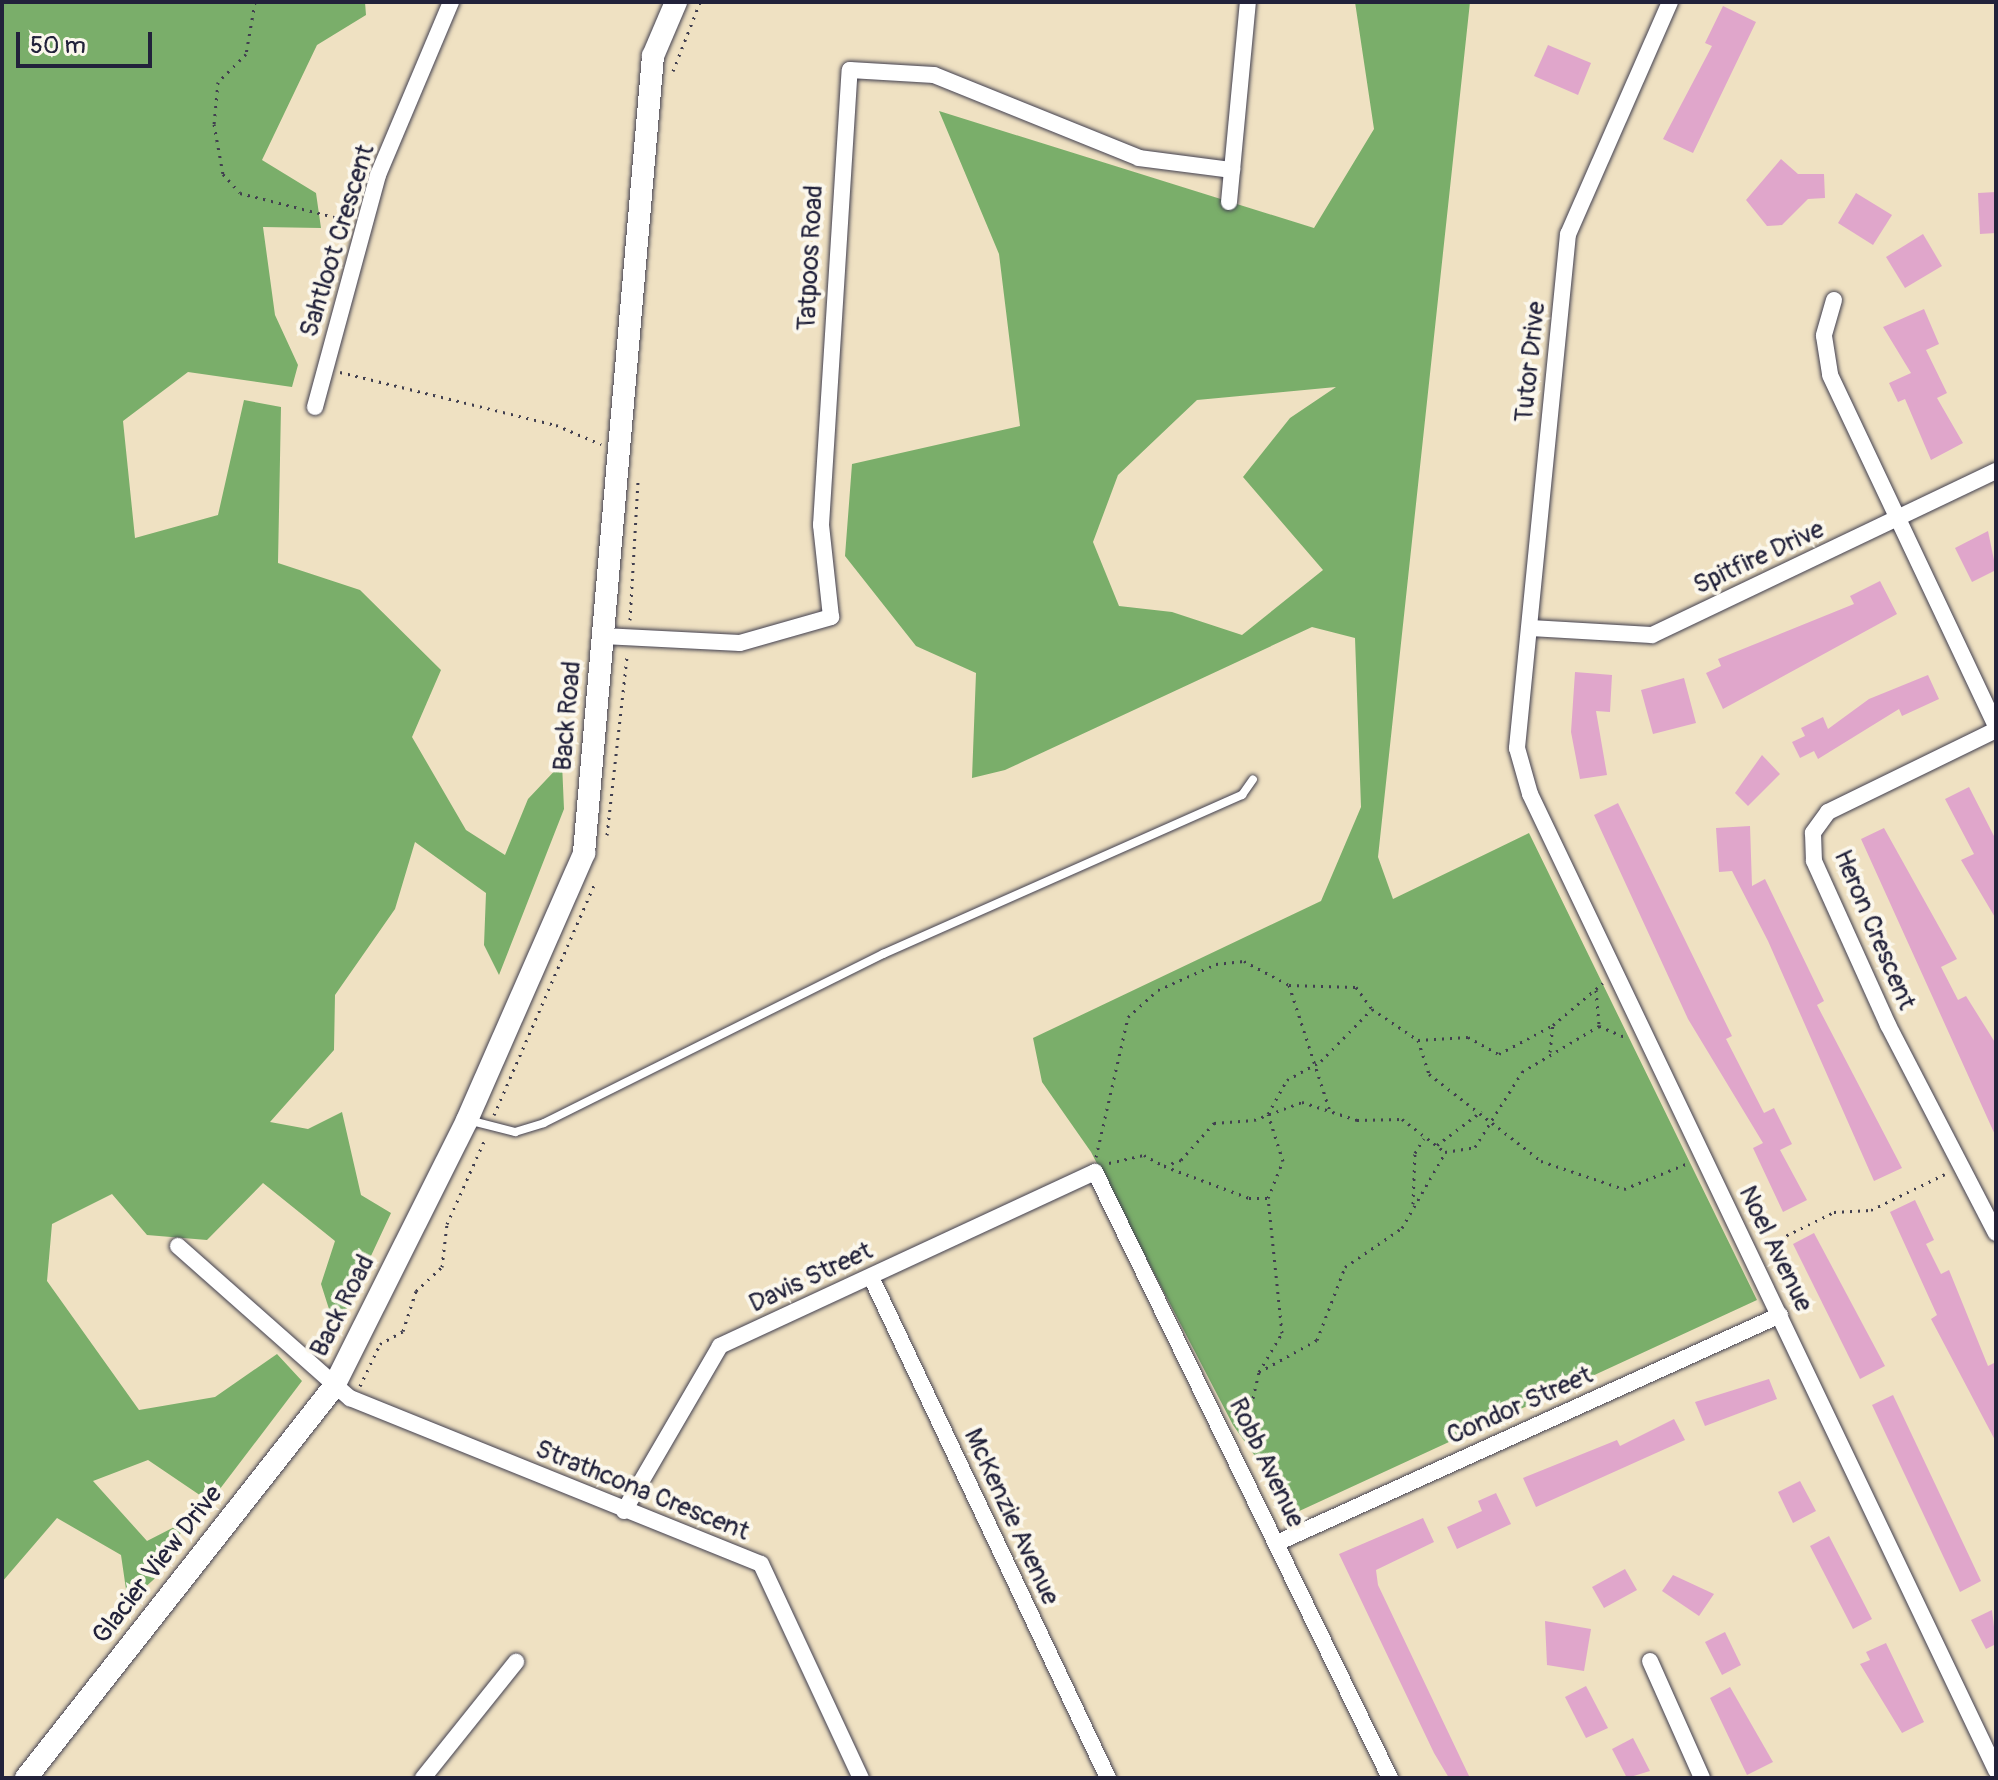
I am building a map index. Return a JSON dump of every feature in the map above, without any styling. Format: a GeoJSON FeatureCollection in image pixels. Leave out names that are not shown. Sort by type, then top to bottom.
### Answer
{"type":"FeatureCollection","features":[{"type":"Feature","properties":{"kind":"street","name":"Sahtloot Crescent"},"geometry":{"type":"LineString","coordinates":[[315,407],[364,225],[451,2]]}},
{"type":"Feature","properties":{"kind":"street","name":"Back Road"},"geometry":{"type":"LineString","coordinates":[[334,1386],[467,1120],[584,853],[653,56],[676,2]]}},
{"type":"Feature","properties":{"kind":"street"},"geometry":{"type":"LineString","coordinates":[[1229,202],[1248,2]]}},
{"type":"Feature","properties":{"kind":"street","name":"Tutor Drive"},"geometry":{"type":"LineString","coordinates":[[1517,748],[1568,234],[1670,2]]}},
{"type":"Feature","properties":{"kind":"street","name":"Tatpoos Road"},"geometry":{"type":"LineString","coordinates":[[603,636],[740,643],[831,617],[821,525],[850,70],[934,75],[1139,158],[1232,170]]}},
{"type":"Feature","properties":{"kind":"street"},"geometry":{"type":"LineString","coordinates":[[1834,300],[1824,336],[1830,375],[1996,728]]}},
{"type":"Feature","properties":{"kind":"street","name":"Spitfire Drive"},"geometry":{"type":"LineString","coordinates":[[1530,628],[1652,635],[1996,471]]}},
{"type":"Feature","properties":{"kind":"street","name":"Heron Crescent"},"geometry":{"type":"LineString","coordinates":[[1996,728],[1828,812],[1813,833],[1814,861],[1882,1011],[1996,1233]]}},
{"type":"Feature","properties":{"kind":"street","name":"Noel Avenue"},"geometry":{"type":"LineString","coordinates":[[1517,748],[1530,794],[1996,1770]]}},
{"type":"Feature","properties":{"kind":"street","name":"Davis Street"},"geometry":{"type":"LineString","coordinates":[[624,1511],[720,1346],[1095,1172]]}},
{"type":"Feature","properties":{"kind":"street","name":"Robb Avenue"},"geometry":{"type":"LineString","coordinates":[[1095,1172],[1279,1542],[1390,1778]]}},
{"type":"Feature","properties":{"kind":"street","name":"Strathcona Crescent"},"geometry":{"type":"LineString","coordinates":[[178,1246],[334,1386],[624,1511],[761,1564],[861,1778]]}},
{"type":"Feature","properties":{"kind":"street","name":"McKenzie Avenue"},"geometry":{"type":"LineString","coordinates":[[871,1277],[1108,1778]]}},
{"type":"Feature","properties":{"kind":"street","name":"Condor Street"},"geometry":{"type":"LineString","coordinates":[[1279,1542],[1780,1315]]}},
{"type":"Feature","properties":{"kind":"street","name":"Glacier View Drive"},"geometry":{"type":"LineString","coordinates":[[26,1778],[334,1386]]}},
{"type":"Feature","properties":{"kind":"street"},"geometry":{"type":"LineString","coordinates":[[1650,1661],[1702,1778]]}},
{"type":"Feature","properties":{"kind":"street"},"geometry":{"type":"LineString","coordinates":[[423,1778],[516,1662]]}},
{"type":"Feature","properties":{"kind":"lane"},"geometry":{"type":"LineString","coordinates":[[467,1120],[515,1132],[544,1123],[883,954],[1242,795],[1253,779]]}},
{"type":"Feature","properties":{"kind":"path"},"geometry":{"type":"LineString","coordinates":[[255,2],[246,54],[218,82],[214,124],[223,174],[240,193],[364,225]]}},
{"type":"Feature","properties":{"kind":"path"},"geometry":{"type":"LineString","coordinates":[[328,357],[337,371],[390,388],[556,425],[619,447]]}},
{"type":"Feature","properties":{"kind":"path"},"geometry":{"type":"LineString","coordinates":[[1095,1172],[1098,1128],[1120,1070],[1128,1017],[1158,990],[1216,964],[1244,961],[1289,985],[1356,987],[1372,1009],[1418,1040],[1468,1037],[1499,1054],[1553,1025],[1615,971]]}},
{"type":"Feature","properties":{"kind":"path"},"geometry":{"type":"LineString","coordinates":[[1289,985],[1330,1112]]}},
{"type":"Feature","properties":{"kind":"path"},"geometry":{"type":"LineString","coordinates":[[1596,990],[1599,1026]]}},
{"type":"Feature","properties":{"kind":"path"},"geometry":{"type":"LineString","coordinates":[[1236,1455],[1252,1421],[1259,1372],[1282,1333],[1268,1198],[1283,1161],[1268,1114],[1287,1080],[1313,1065],[1372,1009]]}},
{"type":"Feature","properties":{"kind":"path"},"geometry":{"type":"LineString","coordinates":[[1550,1052],[1553,1025]]}},
{"type":"Feature","properties":{"kind":"path"},"geometry":{"type":"LineString","coordinates":[[1599,1026],[1616,1038],[1645,1035]]}},
{"type":"Feature","properties":{"kind":"path"},"geometry":{"type":"LineString","coordinates":[[1164,1166],[1181,1160],[1214,1123],[1268,1114],[1302,1102],[1357,1120],[1402,1119],[1445,1152],[1475,1147],[1522,1072],[1550,1052],[1599,1026]]}},
{"type":"Feature","properties":{"kind":"path"},"geometry":{"type":"LineString","coordinates":[[1418,1040],[1429,1074],[1482,1111],[1541,1161],[1624,1189],[1703,1156]]}},
{"type":"Feature","properties":{"kind":"path"},"geometry":{"type":"LineString","coordinates":[[1436,1146],[1482,1111]]}},
{"type":"Feature","properties":{"kind":"path"},"geometry":{"type":"LineString","coordinates":[[1413,1208],[1415,1153],[1424,1138]]}},
{"type":"Feature","properties":{"kind":"path"},"geometry":{"type":"LineString","coordinates":[[1259,1372],[1317,1340],[1345,1267],[1402,1228],[1445,1152]]}},
{"type":"Feature","properties":{"kind":"path"},"geometry":{"type":"LineString","coordinates":[[1095,1172],[1118,1157],[1144,1155],[1164,1166],[1249,1198],[1268,1198]]}},
{"type":"Feature","properties":{"kind":"path"},"geometry":{"type":"LineString","coordinates":[[1750,1253],[1834,1212],[1871,1210],[1963,1165]]}},
{"type":"Feature","properties":{"kind":"green space"},"geometry":{"type":"Polygon","coordinates":[[[2,2],[365,2],[366,15],[317,45],[262,160],[316,193],[321,228],[263,227],[275,315],[298,365],[292,387],[188,372],[123,421],[135,538],[218,515],[244,400],[281,407],[278,563],[360,590],[441,670],[412,737],[466,830],[505,855],[528,799],[562,763],[564,809],[499,975],[484,945],[486,893],[415,842],[395,909],[335,995],[334,1050],[270,1122],[308,1129],[342,1112],[361,1195],[391,1213],[336,1331],[321,1284],[335,1241],[263,1183],[207,1240],[147,1235],[112,1194],[52,1224],[47,1281],[139,1410],[215,1397],[277,1354],[302,1381],[210,1502],[148,1460],[93,1481],[147,1541],[186,1521],[164,1570],[128,1603],[121,1555],[57,1518],[2,1582],[2,2]]]}},
{"type":"Feature","properties":{"kind":"green space"},"geometry":{"type":"Polygon","coordinates":[[[1355,2],[1470,2],[1378,857],[1393,899],[1529,833],[1757,1300],[1295,1513],[1233,1425],[1091,1152],[1042,1082],[1033,1038],[1321,901],[1361,807],[1355,638],[1312,627],[1005,770],[972,778],[976,673],[916,646],[845,556],[852,464],[1020,426],[999,254],[939,111],[1314,228],[1374,129],[1355,2]],[[1336,387],[1197,400],[1118,475],[1093,542],[1119,606],[1172,612],[1242,635],[1323,570],[1243,477],[1290,418],[1336,387]]]}},
{"type":"Feature","properties":{"kind":"building"},"geometry":{"type":"Polygon","coordinates":[[[1723,6],[1756,22],[1693,153],[1663,139],[1712,46],[1705,43],[1723,6]]]}},
{"type":"Feature","properties":{"kind":"building"},"geometry":{"type":"Polygon","coordinates":[[[1548,45],[1591,63],[1578,95],[1534,76],[1548,45]]]}},
{"type":"Feature","properties":{"kind":"building"},"geometry":{"type":"Polygon","coordinates":[[[1781,159],[1798,174],[1824,174],[1825,198],[1808,199],[1782,225],[1767,226],[1746,200],[1781,159]]]}},
{"type":"Feature","properties":{"kind":"building"},"geometry":{"type":"Polygon","coordinates":[[[1996,192],[1996,233],[1980,234],[1978,193],[1996,192]]]}},
{"type":"Feature","properties":{"kind":"building"},"geometry":{"type":"Polygon","coordinates":[[[1856,193],[1892,215],[1873,245],[1838,223],[1856,193]]]}},
{"type":"Feature","properties":{"kind":"building"},"geometry":{"type":"Polygon","coordinates":[[[1923,234],[1942,266],[1905,288],[1886,257],[1923,234]]]}},
{"type":"Feature","properties":{"kind":"building"},"geometry":{"type":"Polygon","coordinates":[[[1924,309],[1939,344],[1926,350],[1947,393],[1937,398],[1963,443],[1931,460],[1905,399],[1898,402],[1889,383],[1911,373],[1883,327],[1924,309]]]}},
{"type":"Feature","properties":{"kind":"building"},"geometry":{"type":"Polygon","coordinates":[[[1988,531],[1996,570],[1972,582],[1955,548],[1988,531]]]}},
{"type":"Feature","properties":{"kind":"building"},"geometry":{"type":"Polygon","coordinates":[[[1880,581],[1897,614],[1723,709],[1706,673],[1721,666],[1718,659],[1854,604],[1850,596],[1880,581]]]}},
{"type":"Feature","properties":{"kind":"building"},"geometry":{"type":"Polygon","coordinates":[[[1575,672],[1612,675],[1610,712],[1596,711],[1607,775],[1580,779],[1571,732],[1575,672]]]}},
{"type":"Feature","properties":{"kind":"building"},"geometry":{"type":"Polygon","coordinates":[[[1928,675],[1939,699],[1902,716],[1899,709],[1818,759],[1814,751],[1800,758],[1792,742],[1805,736],[1801,728],[1823,717],[1828,729],[1869,699],[1928,675]]]}},
{"type":"Feature","properties":{"kind":"building"},"geometry":{"type":"Polygon","coordinates":[[[1684,678],[1696,723],[1653,734],[1641,690],[1684,678]]]}},
{"type":"Feature","properties":{"kind":"building"},"geometry":{"type":"Polygon","coordinates":[[[1762,755],[1780,774],[1748,806],[1735,793],[1762,755]]]}},
{"type":"Feature","properties":{"kind":"building"},"geometry":{"type":"Polygon","coordinates":[[[1969,787],[1996,840],[1996,919],[1961,860],[1974,854],[1945,799],[1969,787]]]}},
{"type":"Feature","properties":{"kind":"building"},"geometry":{"type":"Polygon","coordinates":[[[1618,803],[1732,1036],[1726,1039],[1764,1113],[1774,1108],[1792,1144],[1780,1150],[1807,1200],[1783,1212],[1753,1148],[1763,1143],[1688,1019],[1594,815],[1618,803]]]}},
{"type":"Feature","properties":{"kind":"building"},"geometry":{"type":"Polygon","coordinates":[[[1750,826],[1752,886],[1765,879],[1824,1001],[1817,1005],[1902,1168],[1874,1181],[1768,941],[1732,871],[1719,872],[1716,828],[1750,826]]]}},
{"type":"Feature","properties":{"kind":"building"},"geometry":{"type":"Polygon","coordinates":[[[1884,828],[1957,959],[1941,967],[1958,1000],[1966,996],[1996,1044],[1996,1137],[1861,839],[1884,828]]]}},
{"type":"Feature","properties":{"kind":"building"},"geometry":{"type":"Polygon","coordinates":[[[1915,1200],[1934,1240],[1926,1244],[1941,1274],[1949,1270],[1988,1366],[1996,1362],[1996,1442],[1931,1319],[1937,1315],[1890,1212],[1915,1200]]]}},
{"type":"Feature","properties":{"kind":"building"},"geometry":{"type":"Polygon","coordinates":[[[1814,1233],[1885,1366],[1860,1379],[1793,1244],[1814,1233]]]}},
{"type":"Feature","properties":{"kind":"building"},"geometry":{"type":"Polygon","coordinates":[[[1769,1379],[1777,1399],[1705,1426],[1695,1402],[1769,1379]]]}},
{"type":"Feature","properties":{"kind":"building"},"geometry":{"type":"Polygon","coordinates":[[[1893,1395],[1981,1581],[1960,1592],[1872,1405],[1893,1395]]]}},
{"type":"Feature","properties":{"kind":"building"},"geometry":{"type":"Polygon","coordinates":[[[1674,1419],[1685,1440],[1536,1507],[1523,1478],[1617,1440],[1620,1446],[1674,1419]]]}},
{"type":"Feature","properties":{"kind":"building"},"geometry":{"type":"Polygon","coordinates":[[[1800,1481],[1816,1511],[1793,1523],[1778,1492],[1800,1481]]]}},
{"type":"Feature","properties":{"kind":"building"},"geometry":{"type":"Polygon","coordinates":[[[1496,1493],[1511,1524],[1457,1549],[1447,1527],[1482,1511],[1478,1501],[1496,1493]]]}},
{"type":"Feature","properties":{"kind":"building"},"geometry":{"type":"Polygon","coordinates":[[[1423,1518],[1434,1542],[1376,1570],[1378,1585],[1470,1778],[1449,1778],[1434,1753],[1339,1554],[1423,1518]]]}},
{"type":"Feature","properties":{"kind":"building"},"geometry":{"type":"Polygon","coordinates":[[[1829,1536],[1872,1619],[1853,1629],[1810,1546],[1829,1536]]]}},
{"type":"Feature","properties":{"kind":"building"},"geometry":{"type":"Polygon","coordinates":[[[1625,1569],[1637,1590],[1604,1608],[1592,1587],[1625,1569]]]}},
{"type":"Feature","properties":{"kind":"building"},"geometry":{"type":"Polygon","coordinates":[[[1673,1575],[1714,1594],[1699,1616],[1662,1591],[1673,1575]]]}},
{"type":"Feature","properties":{"kind":"building"},"geometry":{"type":"Polygon","coordinates":[[[1992,1610],[1996,1644],[1986,1649],[1971,1620],[1992,1610]]]}},
{"type":"Feature","properties":{"kind":"building"},"geometry":{"type":"Polygon","coordinates":[[[1545,1621],[1591,1629],[1584,1671],[1547,1665],[1545,1621]]]}},
{"type":"Feature","properties":{"kind":"building"},"geometry":{"type":"Polygon","coordinates":[[[1725,1632],[1741,1665],[1722,1675],[1705,1642],[1725,1632]]]}},
{"type":"Feature","properties":{"kind":"building"},"geometry":{"type":"Polygon","coordinates":[[[1886,1643],[1924,1722],[1902,1733],[1860,1664],[1870,1660],[1866,1652],[1886,1643]]]}},
{"type":"Feature","properties":{"kind":"building"},"geometry":{"type":"Polygon","coordinates":[[[1586,1686],[1608,1728],[1586,1738],[1565,1697],[1586,1686]]]}},
{"type":"Feature","properties":{"kind":"building"},"geometry":{"type":"Polygon","coordinates":[[[1730,1687],[1773,1762],[1747,1775],[1710,1698],[1730,1687]]]}},
{"type":"Feature","properties":{"kind":"building"},"geometry":{"type":"Polygon","coordinates":[[[1633,1738],[1650,1771],[1627,1778],[1612,1749],[1633,1738]]]}}]}
